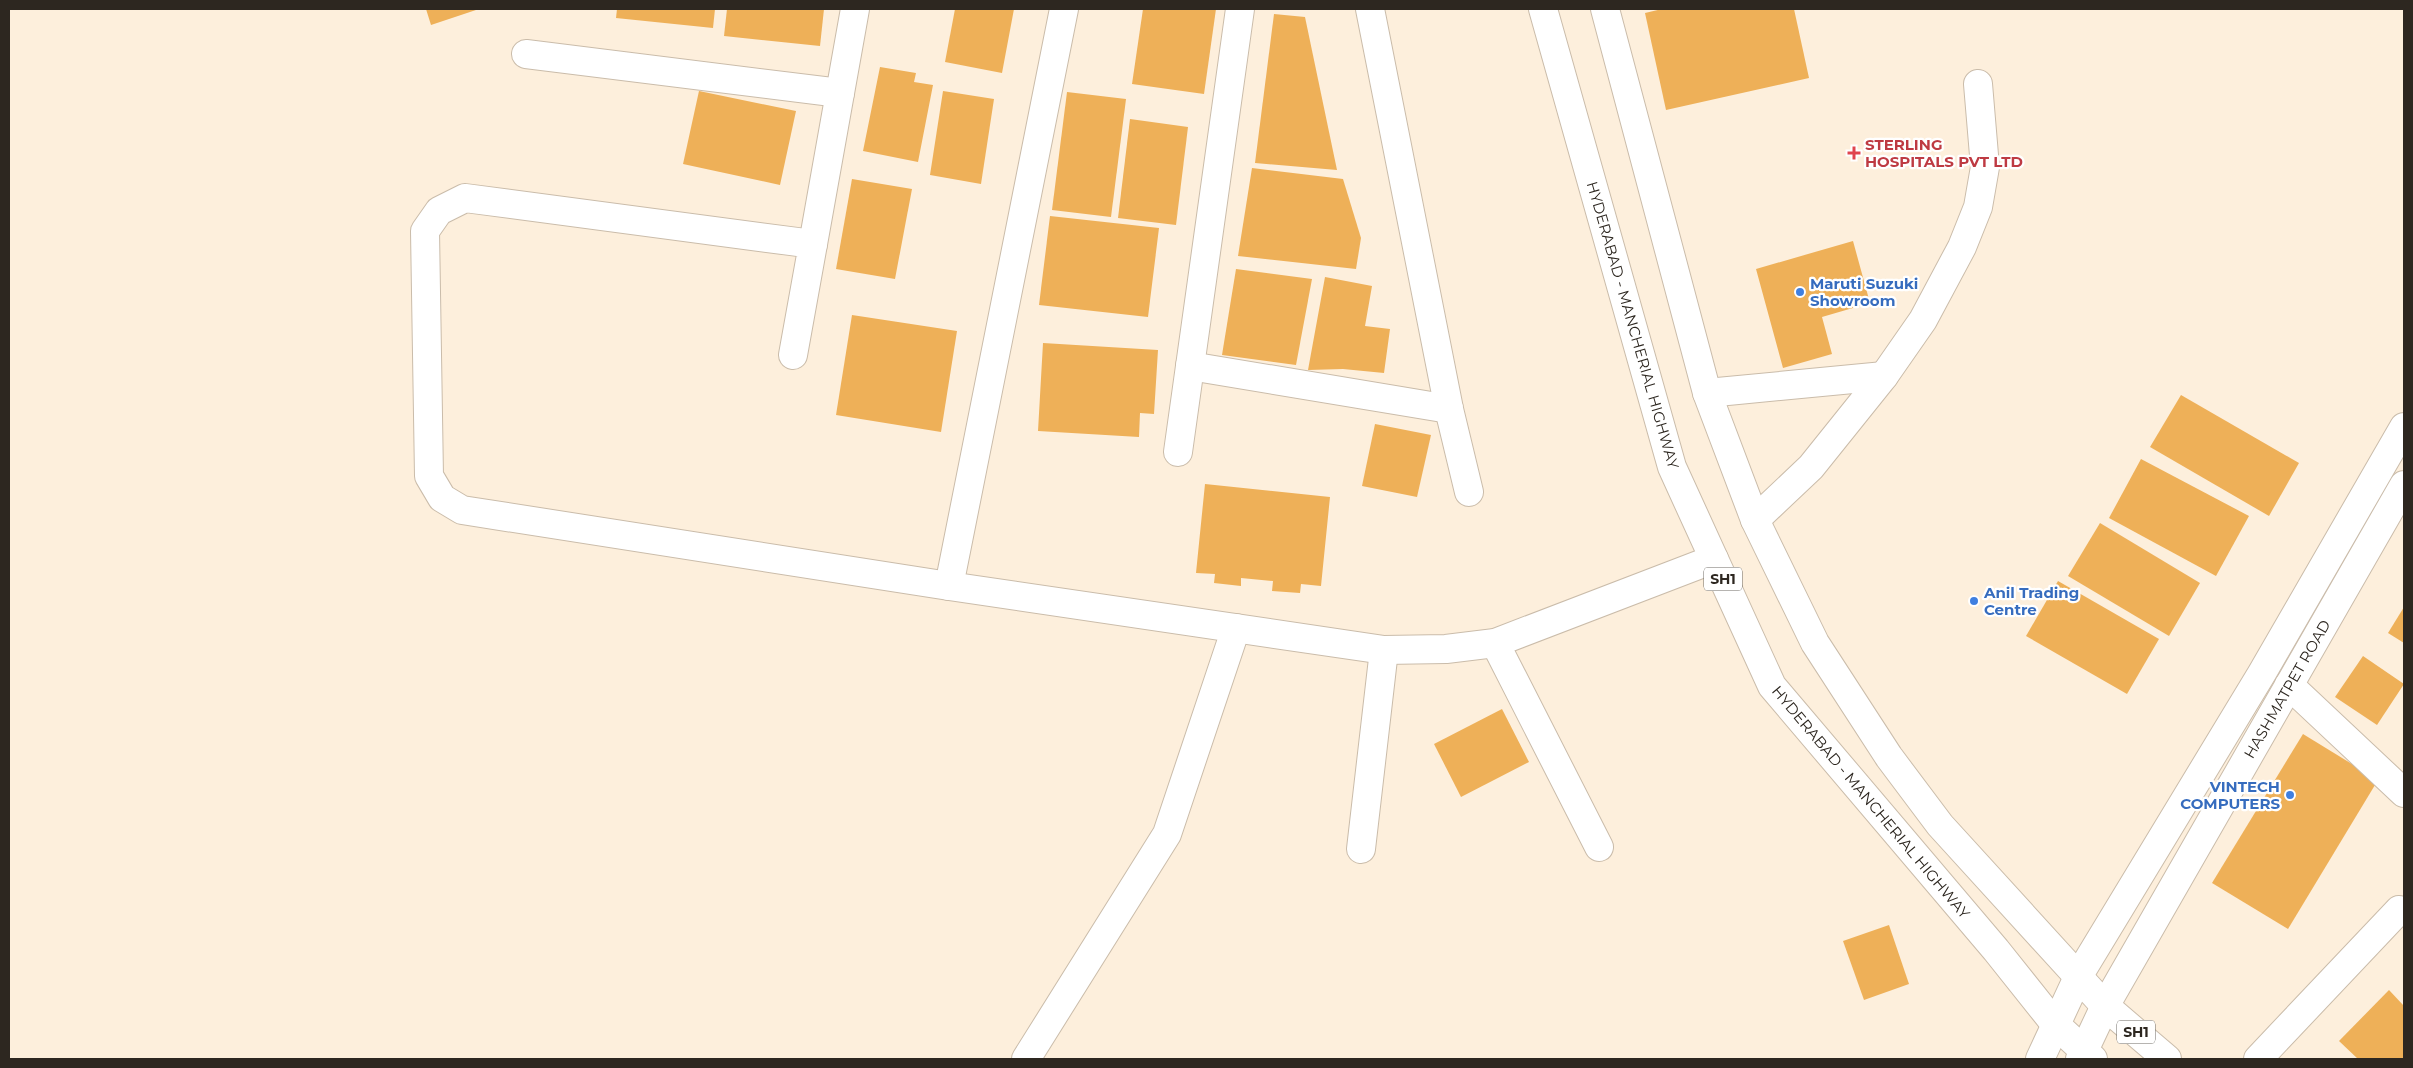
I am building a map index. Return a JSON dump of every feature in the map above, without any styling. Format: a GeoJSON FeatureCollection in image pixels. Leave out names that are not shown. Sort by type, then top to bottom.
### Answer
{"type":"FeatureCollection","features":[{"type":"Feature","properties":{"kind":"street"},"geometry":{"type":"LineString","coordinates":[[793,355],[855,9]]}},
{"type":"Feature","properties":{"kind":"street"},"geometry":{"type":"LineString","coordinates":[[949,586],[1064,9]]}},
{"type":"Feature","properties":{"kind":"street"},"geometry":{"type":"LineString","coordinates":[[1178,452],[1240,9]]}},
{"type":"Feature","properties":{"kind":"street"},"geometry":{"type":"LineString","coordinates":[[1370,9],[1449,409],[1469,492]]}},
{"type":"Feature","properties":{"kind":"street","name":"HYDERABAD - MANCHERIAL HIGHWAY"},"geometry":{"type":"LineString","coordinates":[[1543,9],[1672,467],[1772,686],[1990,942],[2054,1024],[2086,1057]]}},
{"type":"Feature","properties":{"kind":"street","name":"SH1"},"geometry":{"type":"LineString","coordinates":[[1605,9],[1708,393],[1755,520],[1815,643],[1889,757],[1940,825],[2079,975],[2105,1006],[2167,1059]]}},
{"type":"Feature","properties":{"kind":"street"},"geometry":{"type":"LineString","coordinates":[[526,54],[840,94]]}},
{"type":"Feature","properties":{"kind":"street"},"geometry":{"type":"LineString","coordinates":[[1755,520],[1811,467],[1884,376],[1923,320],[1962,246],[1978,207],[1985,167],[1978,84]]}},
{"type":"Feature","properties":{"kind":"street"},"geometry":{"type":"LineString","coordinates":[[814,244],[465,198],[439,211],[426,231],[429,476],[442,498],[462,510],[949,586],[1384,650],[1446,649],[1496,643],[1714,559]]}},
{"type":"Feature","properties":{"kind":"street"},"geometry":{"type":"LineString","coordinates":[[1190,366],[1449,409]]}},
{"type":"Feature","properties":{"kind":"street"},"geometry":{"type":"LineString","coordinates":[[1708,393],[1884,376]]}},
{"type":"Feature","properties":{"kind":"street","name":"HASHMATPET ROAD"},"geometry":{"type":"LineString","coordinates":[[2040,1059],[2054,1024],[2079,975],[2262,673],[2404,427]]}},
{"type":"Feature","properties":{"kind":"street","name":"HASHMATPET ROAD"},"geometry":{"type":"LineString","coordinates":[[2086,1057],[2105,1006],[2404,485]]}},
{"type":"Feature","properties":{"kind":"street"},"geometry":{"type":"LineString","coordinates":[[1026,1059],[1167,834],[1236,628]]}},
{"type":"Feature","properties":{"kind":"street"},"geometry":{"type":"LineString","coordinates":[[1496,643],[1598,847]]}},
{"type":"Feature","properties":{"kind":"street"},"geometry":{"type":"LineString","coordinates":[[1361,849],[1384,650]]}},
{"type":"Feature","properties":{"kind":"street"},"geometry":{"type":"LineString","coordinates":[[2289,685],[2404,793]]}},
{"type":"Feature","properties":{"kind":"street"},"geometry":{"type":"LineString","coordinates":[[2258,1059],[2399,910]]}},
{"type":"Feature","properties":{"kind":"building"},"geometry":{"type":"Polygon","coordinates":[[[426,9],[479,9],[431,25],[426,9]]]}},
{"type":"Feature","properties":{"kind":"building"},"geometry":{"type":"Polygon","coordinates":[[[617,9],[715,9],[713,28],[616,18],[617,9]]]}},
{"type":"Feature","properties":{"kind":"building"},"geometry":{"type":"Polygon","coordinates":[[[727,9],[824,9],[820,46],[724,36],[727,9]]]}},
{"type":"Feature","properties":{"kind":"building"},"geometry":{"type":"Polygon","coordinates":[[[955,9],[1014,9],[1002,73],[945,62],[955,9]]]}},
{"type":"Feature","properties":{"kind":"building"},"geometry":{"type":"Polygon","coordinates":[[[1143,9],[1216,9],[1204,94],[1132,84],[1143,9]]]}},
{"type":"Feature","properties":{"kind":"building"},"geometry":{"type":"Polygon","coordinates":[[[1662,9],[1794,9],[1809,78],[1666,110],[1645,13],[1662,9]]]}},
{"type":"Feature","properties":{"kind":"building"},"geometry":{"type":"Polygon","coordinates":[[[1274,14],[1305,17],[1337,170],[1255,163],[1274,14]]]}},
{"type":"Feature","properties":{"kind":"building"},"geometry":{"type":"Polygon","coordinates":[[[880,67],[916,73],[914,82],[933,85],[918,162],[863,151],[880,67]]]}},
{"type":"Feature","properties":{"kind":"building"},"geometry":{"type":"Polygon","coordinates":[[[699,91],[796,111],[780,185],[683,164],[699,91]]]}},
{"type":"Feature","properties":{"kind":"building"},"geometry":{"type":"Polygon","coordinates":[[[943,91],[994,99],[981,184],[930,175],[943,91]]]}},
{"type":"Feature","properties":{"kind":"building"},"geometry":{"type":"Polygon","coordinates":[[[1067,92],[1126,99],[1111,217],[1052,210],[1067,92]]]}},
{"type":"Feature","properties":{"kind":"building"},"geometry":{"type":"Polygon","coordinates":[[[1130,119],[1188,127],[1176,225],[1118,218],[1130,119]]]}},
{"type":"Feature","properties":{"kind":"building"},"geometry":{"type":"Polygon","coordinates":[[[1252,168],[1343,179],[1361,238],[1356,269],[1238,256],[1252,168]]]}},
{"type":"Feature","properties":{"kind":"building"},"geometry":{"type":"Polygon","coordinates":[[[852,179],[912,189],[895,279],[836,269],[852,179]]]}},
{"type":"Feature","properties":{"kind":"building"},"geometry":{"type":"Polygon","coordinates":[[[1050,216],[1159,228],[1148,317],[1039,305],[1050,216]]]}},
{"type":"Feature","properties":{"kind":"building"},"geometry":{"type":"Polygon","coordinates":[[[1853,241],[1870,303],[1822,317],[1832,354],[1783,368],[1756,269],[1853,241]]]}},
{"type":"Feature","properties":{"kind":"building"},"geometry":{"type":"Polygon","coordinates":[[[1236,269],[1312,279],[1296,365],[1222,355],[1236,269]]]}},
{"type":"Feature","properties":{"kind":"building"},"geometry":{"type":"Polygon","coordinates":[[[1325,277],[1372,286],[1365,326],[1390,329],[1384,373],[1343,369],[1308,370],[1325,277]]]}},
{"type":"Feature","properties":{"kind":"building"},"geometry":{"type":"Polygon","coordinates":[[[852,315],[957,331],[941,432],[836,415],[852,315]]]}},
{"type":"Feature","properties":{"kind":"building"},"geometry":{"type":"Polygon","coordinates":[[[1043,343],[1158,350],[1154,414],[1140,413],[1139,437],[1038,431],[1043,343]]]}},
{"type":"Feature","properties":{"kind":"building"},"geometry":{"type":"Polygon","coordinates":[[[2181,395],[2299,463],[2269,516],[2150,447],[2181,395]]]}},
{"type":"Feature","properties":{"kind":"building"},"geometry":{"type":"Polygon","coordinates":[[[1375,424],[1431,435],[1417,497],[1362,486],[1375,424]]]}},
{"type":"Feature","properties":{"kind":"building"},"geometry":{"type":"Polygon","coordinates":[[[2141,459],[2249,516],[2216,576],[2109,518],[2141,459]]]}},
{"type":"Feature","properties":{"kind":"building"},"geometry":{"type":"Polygon","coordinates":[[[1205,484],[1330,497],[1321,586],[1301,584],[1300,593],[1272,591],[1273,581],[1241,578],[1241,586],[1214,583],[1215,574],[1196,573],[1205,484]]]}},
{"type":"Feature","properties":{"kind":"building"},"geometry":{"type":"Polygon","coordinates":[[[2100,523],[2200,583],[2169,636],[2068,576],[2100,523]]]}},
{"type":"Feature","properties":{"kind":"building"},"geometry":{"type":"Polygon","coordinates":[[[2058,581],[2159,639],[2127,694],[2026,636],[2058,581]]]}},
{"type":"Feature","properties":{"kind":"building"},"geometry":{"type":"Polygon","coordinates":[[[2404,607],[2404,643],[2388,633],[2404,607]]]}},
{"type":"Feature","properties":{"kind":"building"},"geometry":{"type":"Polygon","coordinates":[[[2363,656],[2404,684],[2377,725],[2335,697],[2363,656]]]}},
{"type":"Feature","properties":{"kind":"building"},"geometry":{"type":"Polygon","coordinates":[[[1502,709],[1529,762],[1461,797],[1434,744],[1502,709]]]}},
{"type":"Feature","properties":{"kind":"building"},"geometry":{"type":"Polygon","coordinates":[[[2303,734],[2378,780],[2288,929],[2212,883],[2303,734]]]}},
{"type":"Feature","properties":{"kind":"building"},"geometry":{"type":"Polygon","coordinates":[[[1889,925],[1909,984],[1864,1000],[1843,941],[1889,925]]]}},
{"type":"Feature","properties":{"kind":"building"},"geometry":{"type":"Polygon","coordinates":[[[2389,990],[2404,1006],[2404,1059],[2358,1059],[2339,1041],[2389,990]]]}},
{"type":"Feature","properties":{"kind":"place","name":"STERLING HOSPITALS PVT LTD"},"geometry":{"type":"Point","coordinates":[1854,153]}},
{"type":"Feature","properties":{"kind":"place","name":"Maruti Suzuki Showroom"},"geometry":{"type":"Point","coordinates":[1800,292]}},
{"type":"Feature","properties":{"kind":"place","name":"Anil Trading Centre"},"geometry":{"type":"Point","coordinates":[1974,601]}},
{"type":"Feature","properties":{"kind":"place","name":"VINTECH COMPUTERS"},"geometry":{"type":"Point","coordinates":[2290,795]}}]}
